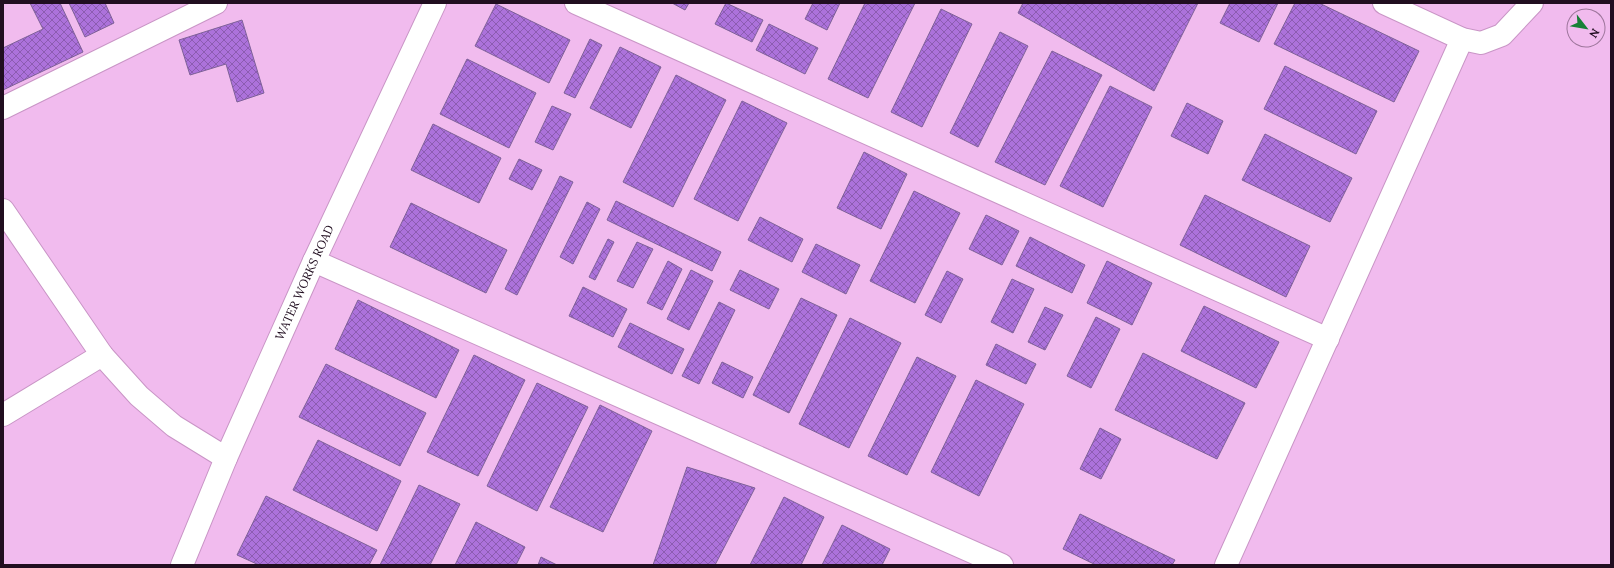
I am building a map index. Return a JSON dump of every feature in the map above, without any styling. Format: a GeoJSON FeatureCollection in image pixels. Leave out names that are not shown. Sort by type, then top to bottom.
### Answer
{"type":"FeatureCollection","features":[{"type":"Feature","properties":{"kind":"street"},"geometry":{"type":"LineString","coordinates":[[3,108],[216,3]]}},
{"type":"Feature","properties":{"kind":"street","name":"WATER WORKS ROAD"},"geometry":{"type":"LineString","coordinates":[[186,564],[226,458],[314,261],[435,3]]}},
{"type":"Feature","properties":{"kind":"street"},"geometry":{"type":"LineString","coordinates":[[576,3],[1328,339]]}},
{"type":"Feature","properties":{"kind":"street"},"geometry":{"type":"LineString","coordinates":[[1384,3],[1462,39],[1481,43],[1502,35],[1532,3]]}},
{"type":"Feature","properties":{"kind":"street"},"geometry":{"type":"LineString","coordinates":[[1226,565],[1462,39]]}},
{"type":"Feature","properties":{"kind":"street"},"geometry":{"type":"LineString","coordinates":[[3,210],[102,355],[138,396],[174,426],[226,458]]}},
{"type":"Feature","properties":{"kind":"street"},"geometry":{"type":"LineString","coordinates":[[314,261],[1002,565]]}},
{"type":"Feature","properties":{"kind":"street"},"geometry":{"type":"LineString","coordinates":[[3,415],[102,355]]}},
{"type":"Feature","properties":{"kind":"building"},"geometry":{"type":"Polygon","coordinates":[[[30,3],[60,3],[83,52],[3,90],[3,48],[43,29],[30,3]]]}},
{"type":"Feature","properties":{"kind":"building"},"geometry":{"type":"Polygon","coordinates":[[[69,3],[105,3],[114,23],[85,37],[69,3]]]}},
{"type":"Feature","properties":{"kind":"building"},"geometry":{"type":"Polygon","coordinates":[[[672,3],[689,3],[685,10],[672,3]]]}},
{"type":"Feature","properties":{"kind":"building"},"geometry":{"type":"Polygon","coordinates":[[[726,3],[763,20],[752,42],[715,24],[726,3]]]}},
{"type":"Feature","properties":{"kind":"building"},"geometry":{"type":"Polygon","coordinates":[[[813,3],[840,3],[827,30],[805,19],[813,3]]]}},
{"type":"Feature","properties":{"kind":"building"},"geometry":{"type":"Polygon","coordinates":[[[865,3],[915,3],[868,98],[828,79],[865,3]]]}},
{"type":"Feature","properties":{"kind":"building"},"geometry":{"type":"Polygon","coordinates":[[[1023,3],[1198,3],[1154,91],[1018,13],[1023,3]]]}},
{"type":"Feature","properties":{"kind":"building"},"geometry":{"type":"Polygon","coordinates":[[[1230,3],[1278,3],[1259,42],[1220,23],[1230,3]]]}},
{"type":"Feature","properties":{"kind":"building"},"geometry":{"type":"Polygon","coordinates":[[[1295,3],[1319,3],[1419,51],[1394,102],[1274,44],[1295,3]]]}},
{"type":"Feature","properties":{"kind":"building"},"geometry":{"type":"Polygon","coordinates":[[[496,4],[570,40],[549,83],[475,46],[496,4]]]}},
{"type":"Feature","properties":{"kind":"building"},"geometry":{"type":"Polygon","coordinates":[[[941,9],[972,24],[922,127],[891,112],[941,9]]]}},
{"type":"Feature","properties":{"kind":"building"},"geometry":{"type":"Polygon","coordinates":[[[242,20],[264,93],[237,102],[226,64],[190,75],[179,40],[242,20]]]}},
{"type":"Feature","properties":{"kind":"building"},"geometry":{"type":"Polygon","coordinates":[[[769,24],[818,48],[805,74],[756,50],[769,24]]]}},
{"type":"Feature","properties":{"kind":"building"},"geometry":{"type":"Polygon","coordinates":[[[1000,32],[1028,46],[978,147],[950,133],[1000,32]]]}},
{"type":"Feature","properties":{"kind":"building"},"geometry":{"type":"Polygon","coordinates":[[[590,39],[602,45],[575,98],[564,93],[590,39]]]}},
{"type":"Feature","properties":{"kind":"building"},"geometry":{"type":"Polygon","coordinates":[[[620,47],[661,67],[631,128],[590,108],[620,47]]]}},
{"type":"Feature","properties":{"kind":"building"},"geometry":{"type":"Polygon","coordinates":[[[1052,51],[1102,75],[1045,185],[995,162],[1052,51]]]}},
{"type":"Feature","properties":{"kind":"building"},"geometry":{"type":"Polygon","coordinates":[[[467,59],[536,93],[509,148],[440,114],[467,59]]]}},
{"type":"Feature","properties":{"kind":"building"},"geometry":{"type":"Polygon","coordinates":[[[1285,66],[1377,111],[1356,154],[1264,109],[1285,66]]]}},
{"type":"Feature","properties":{"kind":"building"},"geometry":{"type":"Polygon","coordinates":[[[676,75],[726,100],[673,207],[623,182],[676,75]]]}},
{"type":"Feature","properties":{"kind":"building"},"geometry":{"type":"Polygon","coordinates":[[[1110,86],[1152,107],[1103,207],[1060,186],[1110,86]]]}},
{"type":"Feature","properties":{"kind":"building"},"geometry":{"type":"Polygon","coordinates":[[[742,101],[787,123],[738,221],[694,199],[742,101]]]}},
{"type":"Feature","properties":{"kind":"building"},"geometry":{"type":"Polygon","coordinates":[[[1187,103],[1223,121],[1208,154],[1171,136],[1187,103]]]}},
{"type":"Feature","properties":{"kind":"building"},"geometry":{"type":"Polygon","coordinates":[[[552,106],[571,114],[553,150],[535,142],[552,106]]]}},
{"type":"Feature","properties":{"kind":"building"},"geometry":{"type":"Polygon","coordinates":[[[433,124],[501,158],[479,203],[411,170],[433,124]]]}},
{"type":"Feature","properties":{"kind":"building"},"geometry":{"type":"Polygon","coordinates":[[[1265,134],[1352,178],[1330,222],[1242,180],[1265,134]]]}},
{"type":"Feature","properties":{"kind":"building"},"geometry":{"type":"Polygon","coordinates":[[[864,152],[907,174],[881,229],[837,208],[864,152]]]}},
{"type":"Feature","properties":{"kind":"building"},"geometry":{"type":"Polygon","coordinates":[[[519,159],[542,170],[532,190],[509,179],[519,159]]]}},
{"type":"Feature","properties":{"kind":"building"},"geometry":{"type":"Polygon","coordinates":[[[560,176],[573,182],[517,295],[505,289],[560,176]]]}},
{"type":"Feature","properties":{"kind":"building"},"geometry":{"type":"Polygon","coordinates":[[[914,191],[960,213],[915,303],[870,281],[914,191]]]}},
{"type":"Feature","properties":{"kind":"building"},"geometry":{"type":"Polygon","coordinates":[[[1205,195],[1310,246],[1286,297],[1180,245],[1205,195]]]}},
{"type":"Feature","properties":{"kind":"building"},"geometry":{"type":"Polygon","coordinates":[[[616,201],[721,252],[712,271],[607,220],[616,201]]]}},
{"type":"Feature","properties":{"kind":"building"},"geometry":{"type":"Polygon","coordinates":[[[587,202],[600,209],[573,264],[560,257],[587,202]]]}},
{"type":"Feature","properties":{"kind":"building"},"geometry":{"type":"Polygon","coordinates":[[[411,203],[507,250],[486,293],[390,247],[411,203]]]}},
{"type":"Feature","properties":{"kind":"building"},"geometry":{"type":"Polygon","coordinates":[[[986,215],[1019,231],[1002,265],[969,249],[986,215]]]}},
{"type":"Feature","properties":{"kind":"building"},"geometry":{"type":"Polygon","coordinates":[[[760,217],[803,239],[792,262],[748,240],[760,217]]]}},
{"type":"Feature","properties":{"kind":"building"},"geometry":{"type":"Polygon","coordinates":[[[1030,237],[1085,265],[1072,293],[1016,266],[1030,237]]]}},
{"type":"Feature","properties":{"kind":"building"},"geometry":{"type":"Polygon","coordinates":[[[608,239],[614,242],[595,280],[589,277],[608,239]]]}},
{"type":"Feature","properties":{"kind":"building"},"geometry":{"type":"Polygon","coordinates":[[[637,242],[653,249],[633,288],[617,281],[637,242]]]}},
{"type":"Feature","properties":{"kind":"building"},"geometry":{"type":"Polygon","coordinates":[[[816,244],[860,265],[846,294],[802,272],[816,244]]]}},
{"type":"Feature","properties":{"kind":"building"},"geometry":{"type":"Polygon","coordinates":[[[668,261],[682,269],[662,310],[647,303],[668,261]]]}},
{"type":"Feature","properties":{"kind":"building"},"geometry":{"type":"Polygon","coordinates":[[[1107,261],[1152,283],[1132,325],[1087,303],[1107,261]]]}},
{"type":"Feature","properties":{"kind":"building"},"geometry":{"type":"Polygon","coordinates":[[[691,270],[713,281],[689,330],[667,319],[691,270]]]}},
{"type":"Feature","properties":{"kind":"building"},"geometry":{"type":"Polygon","coordinates":[[[740,270],[779,289],[769,309],[730,290],[740,270]]]}},
{"type":"Feature","properties":{"kind":"building"},"geometry":{"type":"Polygon","coordinates":[[[947,271],[963,279],[941,323],[925,315],[947,271]]]}},
{"type":"Feature","properties":{"kind":"building"},"geometry":{"type":"Polygon","coordinates":[[[1012,279],[1034,289],[1013,333],[991,322],[1012,279]]]}},
{"type":"Feature","properties":{"kind":"building"},"geometry":{"type":"Polygon","coordinates":[[[583,287],[627,309],[613,337],[569,316],[583,287]]]}},
{"type":"Feature","properties":{"kind":"building"},"geometry":{"type":"Polygon","coordinates":[[[801,298],[837,315],[789,413],[753,395],[801,298]]]}},
{"type":"Feature","properties":{"kind":"building"},"geometry":{"type":"Polygon","coordinates":[[[358,300],[459,350],[436,398],[335,349],[358,300]]]}},
{"type":"Feature","properties":{"kind":"building"},"geometry":{"type":"Polygon","coordinates":[[[719,302],[735,310],[699,384],[682,376],[719,302]]]}},
{"type":"Feature","properties":{"kind":"building"},"geometry":{"type":"Polygon","coordinates":[[[1204,306],[1279,342],[1256,388],[1181,351],[1204,306]]]}},
{"type":"Feature","properties":{"kind":"building"},"geometry":{"type":"Polygon","coordinates":[[[1045,307],[1063,315],[1045,350],[1028,342],[1045,307]]]}},
{"type":"Feature","properties":{"kind":"building"},"geometry":{"type":"Polygon","coordinates":[[[1096,317],[1120,329],[1091,388],[1067,376],[1096,317]]]}},
{"type":"Feature","properties":{"kind":"building"},"geometry":{"type":"Polygon","coordinates":[[[850,318],[901,343],[849,448],[799,424],[850,318]]]}},
{"type":"Feature","properties":{"kind":"building"},"geometry":{"type":"Polygon","coordinates":[[[630,323],[684,349],[672,374],[618,347],[630,323]]]}},
{"type":"Feature","properties":{"kind":"building"},"geometry":{"type":"Polygon","coordinates":[[[996,344],[1036,364],[1026,384],[986,365],[996,344]]]}},
{"type":"Feature","properties":{"kind":"building"},"geometry":{"type":"Polygon","coordinates":[[[1143,353],[1245,403],[1217,459],[1115,410],[1143,353]]]}},
{"type":"Feature","properties":{"kind":"building"},"geometry":{"type":"Polygon","coordinates":[[[474,355],[525,380],[478,476],[427,452],[474,355]]]}},
{"type":"Feature","properties":{"kind":"building"},"geometry":{"type":"Polygon","coordinates":[[[917,357],[956,376],[907,475],[868,456],[917,357]]]}},
{"type":"Feature","properties":{"kind":"building"},"geometry":{"type":"Polygon","coordinates":[[[722,362],[753,377],[743,398],[712,383],[722,362]]]}},
{"type":"Feature","properties":{"kind":"building"},"geometry":{"type":"Polygon","coordinates":[[[326,364],[426,413],[400,466],[299,417],[326,364]]]}},
{"type":"Feature","properties":{"kind":"building"},"geometry":{"type":"Polygon","coordinates":[[[976,380],[1024,404],[979,496],[931,472],[976,380]]]}},
{"type":"Feature","properties":{"kind":"building"},"geometry":{"type":"Polygon","coordinates":[[[537,383],[588,407],[537,511],[487,486],[537,383]]]}},
{"type":"Feature","properties":{"kind":"building"},"geometry":{"type":"Polygon","coordinates":[[[600,405],[652,431],[603,532],[550,507],[600,405]]]}},
{"type":"Feature","properties":{"kind":"building"},"geometry":{"type":"Polygon","coordinates":[[[1100,428],[1121,439],[1101,479],[1080,469],[1100,428]]]}},
{"type":"Feature","properties":{"kind":"building"},"geometry":{"type":"Polygon","coordinates":[[[318,440],[401,481],[377,531],[293,490],[318,440]]]}},
{"type":"Feature","properties":{"kind":"building"},"geometry":{"type":"Polygon","coordinates":[[[687,467],[755,488],[715,565],[653,565],[687,467]]]}},
{"type":"Feature","properties":{"kind":"building"},"geometry":{"type":"Polygon","coordinates":[[[419,485],[460,504],[430,565],[380,565],[419,485]]]}},
{"type":"Feature","properties":{"kind":"building"},"geometry":{"type":"Polygon","coordinates":[[[266,496],[377,550],[369,565],[259,565],[237,555],[266,496]]]}},
{"type":"Feature","properties":{"kind":"building"},"geometry":{"type":"Polygon","coordinates":[[[784,497],[824,517],[801,565],[750,565],[784,497]]]}},
{"type":"Feature","properties":{"kind":"building"},"geometry":{"type":"Polygon","coordinates":[[[1080,514],[1175,560],[1172,565],[1096,565],[1063,549],[1080,514]]]}},
{"type":"Feature","properties":{"kind":"building"},"geometry":{"type":"Polygon","coordinates":[[[476,522],[525,547],[516,565],[455,565],[476,522]]]}},
{"type":"Feature","properties":{"kind":"building"},"geometry":{"type":"Polygon","coordinates":[[[842,525],[890,549],[882,565],[822,565],[842,525]]]}},
{"type":"Feature","properties":{"kind":"building"},"geometry":{"type":"Polygon","coordinates":[[[541,557],[557,565],[538,565],[541,557]]]}}]}
